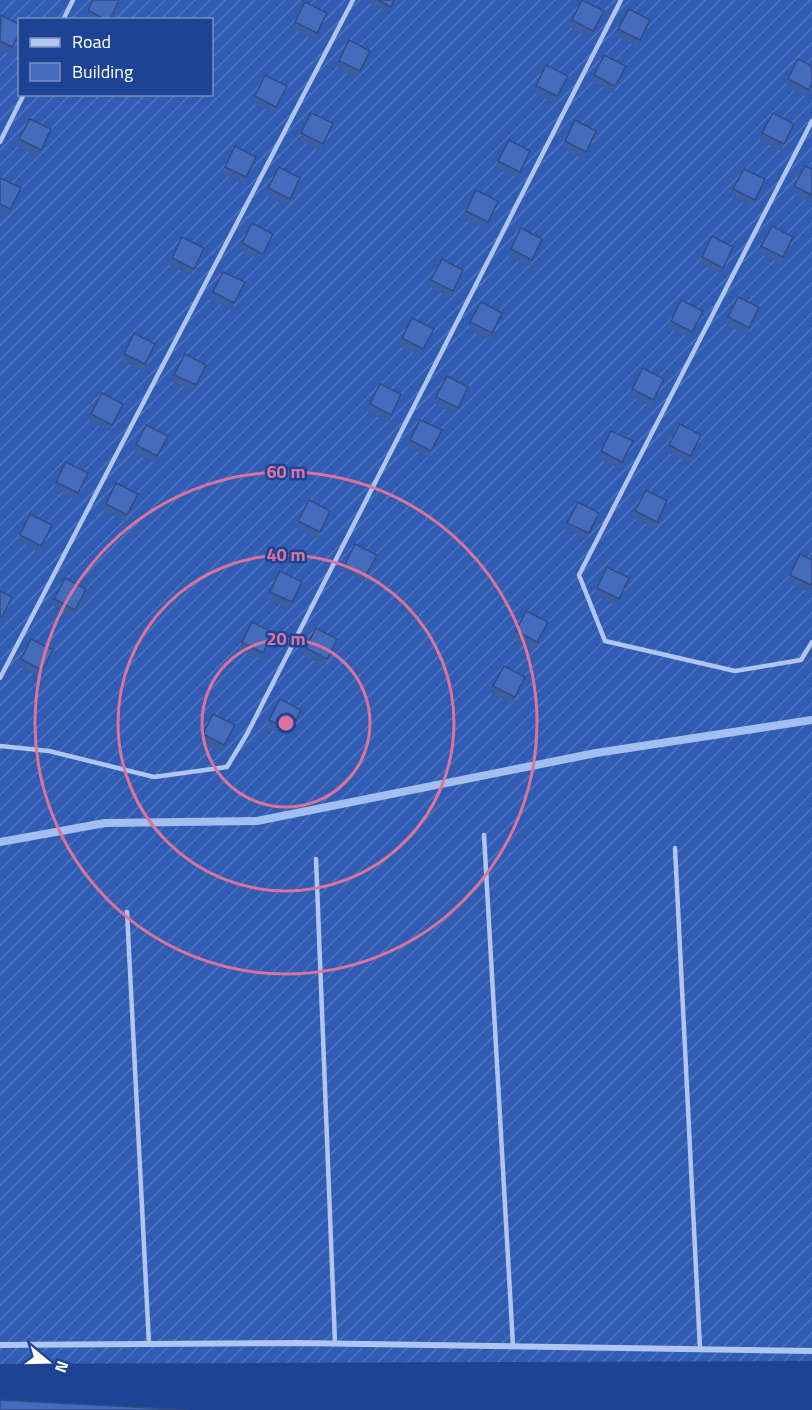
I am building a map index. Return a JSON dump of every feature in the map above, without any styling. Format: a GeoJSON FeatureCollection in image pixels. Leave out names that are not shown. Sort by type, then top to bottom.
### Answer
{"type":"FeatureCollection","features":[{"type":"Feature","properties":{"kind":"street"},"geometry":{"type":"LineString","coordinates":[[0,1345],[335,1343],[812,1351]]}},
{"type":"Feature","properties":{"kind":"lane"},"geometry":{"type":"LineString","coordinates":[[64,18],[73,0]]}},
{"type":"Feature","properties":{"kind":"lane"},"geometry":{"type":"LineString","coordinates":[[0,678],[353,0]]}},
{"type":"Feature","properties":{"kind":"lane"},"geometry":{"type":"LineString","coordinates":[[0,746],[49,751],[154,777],[227,767],[247,734],[621,0]]}},
{"type":"Feature","properties":{"kind":"lane"},"geometry":{"type":"LineString","coordinates":[[0,142],[23,96]]}},
{"type":"Feature","properties":{"kind":"lane"},"geometry":{"type":"LineString","coordinates":[[812,121],[579,575],[605,641],[735,671],[801,660],[812,642]]}},
{"type":"Feature","properties":{"kind":"lane"},"geometry":{"type":"LineString","coordinates":[[484,835],[513,1346]]}},
{"type":"Feature","properties":{"kind":"lane"},"geometry":{"type":"LineString","coordinates":[[675,848],[700,1349]]}},
{"type":"Feature","properties":{"kind":"lane"},"geometry":{"type":"LineString","coordinates":[[316,860],[335,1343]]}},
{"type":"Feature","properties":{"kind":"lane"},"geometry":{"type":"LineString","coordinates":[[127,912],[149,1344]]}},
{"type":"Feature","properties":{"kind":"shaded area"},"geometry":{"type":"Polygon","coordinates":[[[0,0],[812,0],[812,1361],[0,1364],[0,0]]]}},
{"type":"Feature","properties":{"kind":"building"},"geometry":{"type":"Polygon","coordinates":[[[93,0],[119,0],[111,18],[102,18],[88,10],[93,0]]]}},
{"type":"Feature","properties":{"kind":"building"},"geometry":{"type":"Polygon","coordinates":[[[378,0],[394,0],[391,7],[378,0]]]}},
{"type":"Feature","properties":{"kind":"building"},"geometry":{"type":"Polygon","coordinates":[[[582,0],[604,11],[593,31],[572,20],[582,0]]]}},
{"type":"Feature","properties":{"kind":"building"},"geometry":{"type":"Polygon","coordinates":[[[305,2],[327,13],[317,33],[295,22],[305,2]]]}},
{"type":"Feature","properties":{"kind":"building"},"geometry":{"type":"Polygon","coordinates":[[[629,9],[650,20],[640,40],[618,29],[629,9]]]}},
{"type":"Feature","properties":{"kind":"building"},"geometry":{"type":"Polygon","coordinates":[[[1,15],[18,24],[18,36],[12,47],[0,41],[1,15]]]}},
{"type":"Feature","properties":{"kind":"building"},"geometry":{"type":"Polygon","coordinates":[[[349,40],[370,51],[360,71],[339,61],[349,40]]]}},
{"type":"Feature","properties":{"kind":"building"},"geometry":{"type":"Polygon","coordinates":[[[604,55],[626,66],[615,86],[594,75],[604,55]]]}},
{"type":"Feature","properties":{"kind":"building"},"geometry":{"type":"Polygon","coordinates":[[[798,59],[812,66],[812,85],[809,90],[788,79],[798,59]]]}},
{"type":"Feature","properties":{"kind":"building"},"geometry":{"type":"Polygon","coordinates":[[[546,65],[568,76],[557,96],[536,86],[546,65]]]}},
{"type":"Feature","properties":{"kind":"building"},"geometry":{"type":"Polygon","coordinates":[[[265,75],[287,86],[276,107],[255,96],[265,75]]]}},
{"type":"Feature","properties":{"kind":"building"},"geometry":{"type":"Polygon","coordinates":[[[311,113],[333,123],[323,144],[301,133],[311,113]]]}},
{"type":"Feature","properties":{"kind":"building"},"geometry":{"type":"Polygon","coordinates":[[[773,113],[794,124],[784,144],[762,133],[773,113]]]}},
{"type":"Feature","properties":{"kind":"building"},"geometry":{"type":"Polygon","coordinates":[[[30,119],[51,129],[41,150],[19,139],[30,119]]]}},
{"type":"Feature","properties":{"kind":"building"},"geometry":{"type":"Polygon","coordinates":[[[575,120],[596,131],[586,152],[565,141],[575,120]]]}},
{"type":"Feature","properties":{"kind":"building"},"geometry":{"type":"Polygon","coordinates":[[[509,140],[530,151],[520,172],[498,161],[509,140]]]}},
{"type":"Feature","properties":{"kind":"building"},"geometry":{"type":"Polygon","coordinates":[[[235,146],[256,157],[246,177],[225,167],[235,146]]]}},
{"type":"Feature","properties":{"kind":"building"},"geometry":{"type":"Polygon","coordinates":[[[805,166],[812,169],[812,195],[794,186],[805,166]]]}},
{"type":"Feature","properties":{"kind":"building"},"geometry":{"type":"Polygon","coordinates":[[[279,167],[300,178],[290,199],[268,188],[279,167]]]}},
{"type":"Feature","properties":{"kind":"building"},"geometry":{"type":"Polygon","coordinates":[[[744,169],[765,179],[755,200],[733,189],[744,169]]]}},
{"type":"Feature","properties":{"kind":"building"},"geometry":{"type":"Polygon","coordinates":[[[0,178],[21,188],[10,209],[0,204],[0,178]]]}},
{"type":"Feature","properties":{"kind":"building"},"geometry":{"type":"Polygon","coordinates":[[[476,190],[498,201],[488,222],[466,211],[476,190]]]}},
{"type":"Feature","properties":{"kind":"building"},"geometry":{"type":"Polygon","coordinates":[[[252,223],[273,234],[263,254],[242,243],[252,223]]]}},
{"type":"Feature","properties":{"kind":"building"},"geometry":{"type":"Polygon","coordinates":[[[772,226],[793,237],[783,257],[761,246],[772,226]]]}},
{"type":"Feature","properties":{"kind":"building"},"geometry":{"type":"Polygon","coordinates":[[[521,228],[542,239],[532,260],[511,249],[521,228]]]}},
{"type":"Feature","properties":{"kind":"building"},"geometry":{"type":"Polygon","coordinates":[[[712,236],[733,247],[723,268],[702,257],[712,236]]]}},
{"type":"Feature","properties":{"kind":"building"},"geometry":{"type":"Polygon","coordinates":[[[182,237],[204,248],[194,269],[172,258],[182,237]]]}},
{"type":"Feature","properties":{"kind":"building"},"geometry":{"type":"Polygon","coordinates":[[[442,259],[463,270],[453,291],[431,280],[442,259]]]}},
{"type":"Feature","properties":{"kind":"building"},"geometry":{"type":"Polygon","coordinates":[[[223,272],[245,282],[234,303],[213,292],[223,272]]]}},
{"type":"Feature","properties":{"kind":"building"},"geometry":{"type":"Polygon","coordinates":[[[738,297],[759,307],[749,328],[728,317],[738,297]]]}},
{"type":"Feature","properties":{"kind":"building"},"geometry":{"type":"Polygon","coordinates":[[[681,300],[703,311],[692,332],[671,321],[681,300]]]}},
{"type":"Feature","properties":{"kind":"building"},"geometry":{"type":"Polygon","coordinates":[[[481,302],[502,313],[492,333],[470,322],[481,302]]]}},
{"type":"Feature","properties":{"kind":"building"},"geometry":{"type":"Polygon","coordinates":[[[412,318],[434,329],[423,349],[402,338],[412,318]]]}},
{"type":"Feature","properties":{"kind":"building"},"geometry":{"type":"Polygon","coordinates":[[[134,333],[155,344],[145,364],[124,354],[134,333]]]}},
{"type":"Feature","properties":{"kind":"building"},"geometry":{"type":"Polygon","coordinates":[[[185,354],[206,365],[196,385],[174,375],[185,354]]]}},
{"type":"Feature","properties":{"kind":"building"},"geometry":{"type":"Polygon","coordinates":[[[643,368],[664,379],[653,400],[632,389],[643,368]]]}},
{"type":"Feature","properties":{"kind":"building"},"geometry":{"type":"Polygon","coordinates":[[[447,376],[468,387],[458,408],[436,397],[447,376]]]}},
{"type":"Feature","properties":{"kind":"building"},"geometry":{"type":"Polygon","coordinates":[[[380,384],[401,394],[391,415],[370,404],[380,384]]]}},
{"type":"Feature","properties":{"kind":"building"},"geometry":{"type":"Polygon","coordinates":[[[102,393],[123,404],[112,425],[91,414],[102,393]]]}},
{"type":"Feature","properties":{"kind":"building"},"geometry":{"type":"Polygon","coordinates":[[[420,420],[442,430],[431,451],[410,440],[420,420]]]}},
{"type":"Feature","properties":{"kind":"building"},"geometry":{"type":"Polygon","coordinates":[[[680,424],[701,435],[690,456],[669,445],[680,424]]]}},
{"type":"Feature","properties":{"kind":"building"},"geometry":{"type":"Polygon","coordinates":[[[146,425],[168,436],[157,456],[136,445],[146,425]]]}},
{"type":"Feature","properties":{"kind":"building"},"geometry":{"type":"Polygon","coordinates":[[[611,431],[633,441],[622,462],[601,451],[611,431]]]}},
{"type":"Feature","properties":{"kind":"building"},"geometry":{"type":"Polygon","coordinates":[[[66,462],[88,473],[78,493],[56,482],[66,462]]]}},
{"type":"Feature","properties":{"kind":"building"},"geometry":{"type":"Polygon","coordinates":[[[116,483],[138,494],[127,515],[106,504],[116,483]]]}},
{"type":"Feature","properties":{"kind":"building"},"geometry":{"type":"Polygon","coordinates":[[[646,490],[667,501],[657,522],[635,511],[646,490]]]}},
{"type":"Feature","properties":{"kind":"building"},"geometry":{"type":"Polygon","coordinates":[[[309,500],[330,511],[320,532],[298,521],[309,500]]]}},
{"type":"Feature","properties":{"kind":"building"},"geometry":{"type":"Polygon","coordinates":[[[578,502],[599,513],[589,533],[567,523],[578,502]]]}},
{"type":"Feature","properties":{"kind":"building"},"geometry":{"type":"Polygon","coordinates":[[[30,514],[52,525],[41,546],[20,535],[30,514]]]}},
{"type":"Feature","properties":{"kind":"building"},"geometry":{"type":"Polygon","coordinates":[[[355,544],[377,555],[366,575],[345,564],[355,544]]]}},
{"type":"Feature","properties":{"kind":"building"},"geometry":{"type":"Polygon","coordinates":[[[800,554],[812,560],[811,585],[790,575],[800,554]]]}},
{"type":"Feature","properties":{"kind":"building"},"geometry":{"type":"Polygon","coordinates":[[[607,567],[629,578],[619,599],[597,588],[607,567]]]}},
{"type":"Feature","properties":{"kind":"building"},"geometry":{"type":"Polygon","coordinates":[[[280,571],[302,582],[292,602],[270,592],[280,571]]]}},
{"type":"Feature","properties":{"kind":"building"},"geometry":{"type":"Polygon","coordinates":[[[65,578],[86,589],[75,610],[54,599],[65,578]]]}},
{"type":"Feature","properties":{"kind":"building"},"geometry":{"type":"Polygon","coordinates":[[[0,591],[12,597],[2,617],[0,616],[0,591]]]}},
{"type":"Feature","properties":{"kind":"building"},"geometry":{"type":"Polygon","coordinates":[[[526,611],[548,622],[537,642],[516,631],[526,611]]]}},
{"type":"Feature","properties":{"kind":"building"},"geometry":{"type":"Polygon","coordinates":[[[252,622],[274,633],[263,653],[242,642],[252,622]]]}},
{"type":"Feature","properties":{"kind":"building"},"geometry":{"type":"Polygon","coordinates":[[[316,628],[337,639],[327,659],[306,648],[316,628]]]}},
{"type":"Feature","properties":{"kind":"building"},"geometry":{"type":"Polygon","coordinates":[[[31,639],[53,650],[42,670],[21,659],[31,639]]]}},
{"type":"Feature","properties":{"kind":"building"},"geometry":{"type":"Polygon","coordinates":[[[504,666],[525,677],[515,697],[493,686],[504,666]]]}},
{"type":"Feature","properties":{"kind":"building"},"geometry":{"type":"Polygon","coordinates":[[[280,699],[301,710],[291,731],[269,720],[280,699]]]}},
{"type":"Feature","properties":{"kind":"building"},"geometry":{"type":"Polygon","coordinates":[[[213,714],[235,725],[224,745],[203,734],[213,714]]]}},
{"type":"Feature","properties":{"kind":"building"},"geometry":{"type":"Polygon","coordinates":[[[0,1400],[189,1410],[0,1410],[0,1400]]]}},
{"type":"Feature","properties":{"kind":"waterway"},"geometry":{"type":"LineString","coordinates":[[0,842],[105,823],[257,821],[596,753],[812,720]]}}]}
